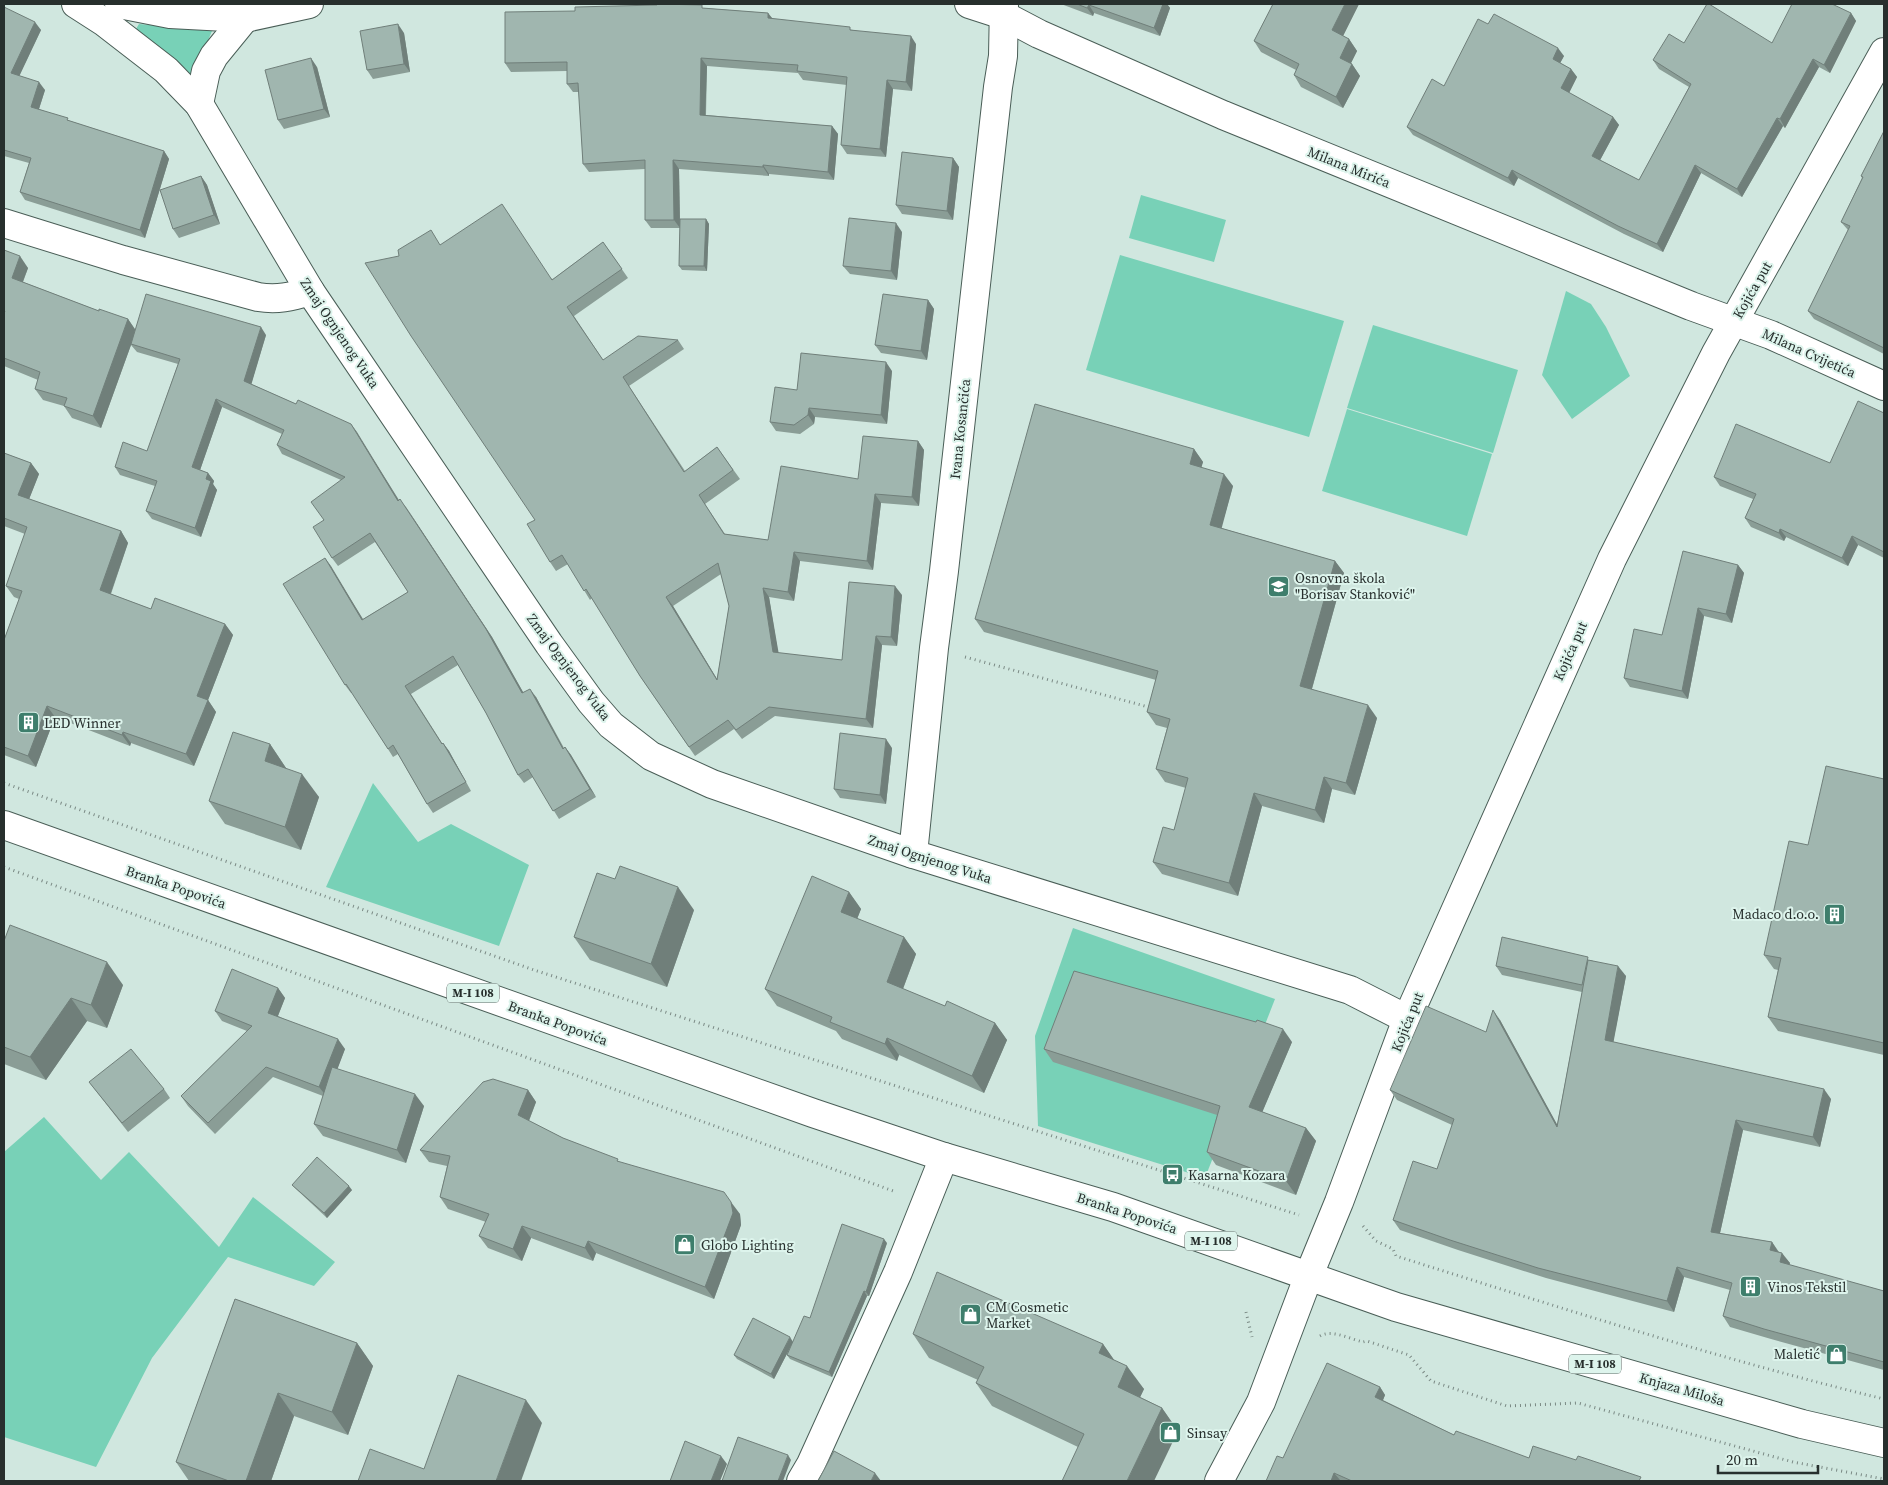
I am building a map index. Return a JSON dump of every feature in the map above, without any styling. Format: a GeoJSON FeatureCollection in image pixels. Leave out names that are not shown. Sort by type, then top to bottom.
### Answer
{"type":"FeatureCollection","features":[{"type":"Feature","properties":{"kind":"street","name":"Zmaj Ognjenog Vuka"},"geometry":{"type":"LineString","coordinates":[[76,4],[104,22],[166,70],[199,104],[310,291],[549,644],[591,702],[611,725],[652,756],[712,784],[913,854],[1350,990],[1407,1019]]}},
{"type":"Feature","properties":{"kind":"street"},"geometry":{"type":"LineString","coordinates":[[119,4],[170,14],[245,18],[309,4]]}},
{"type":"Feature","properties":{"kind":"street","name":"Milana Mirića"},"geometry":{"type":"LineString","coordinates":[[969,4],[1003,9],[1039,34],[1223,115],[1691,306],[1734,321]]}},
{"type":"Feature","properties":{"kind":"street","name":"Ivana Kosančića"},"geometry":{"type":"LineString","coordinates":[[913,854],[934,648],[1003,56],[1003,9]]}},
{"type":"Feature","properties":{"kind":"street"},"geometry":{"type":"LineString","coordinates":[[199,104],[206,71],[214,56],[245,18]]}},
{"type":"Feature","properties":{"kind":"street","name":"Kojića put"},"geometry":{"type":"LineString","coordinates":[[1219,1481],[1261,1402],[1339,1202],[1407,1019],[1612,559],[1707,370],[1884,52]]}},
{"type":"Feature","properties":{"kind":"street"},"geometry":{"type":"LineString","coordinates":[[4,223],[123,260],[258,297],[273,300],[288,298],[310,291]]}},
{"type":"Feature","properties":{"kind":"street","name":"Milana Cvijetića"},"geometry":{"type":"LineString","coordinates":[[1734,321],[1771,335],[1884,386]]}},
{"type":"Feature","properties":{"kind":"street","name":"Branka Popovića"},"geometry":{"type":"LineString","coordinates":[[4,825],[794,1107],[944,1157],[1113,1207],[1309,1275]]}},
{"type":"Feature","properties":{"kind":"street"},"geometry":{"type":"LineString","coordinates":[[801,1481],[811,1464],[894,1281],[944,1157]]}},
{"type":"Feature","properties":{"kind":"street","name":"Knjaza Miloša"},"geometry":{"type":"LineString","coordinates":[[1309,1275],[1405,1309],[1802,1424],[1884,1443]]}},
{"type":"Feature","properties":{"kind":"path"},"geometry":{"type":"LineString","coordinates":[[934,648],[1160,710]]}},
{"type":"Feature","properties":{"kind":"path"},"geometry":{"type":"LineString","coordinates":[[4,783],[534,970],[1302,1216]]}},
{"type":"Feature","properties":{"kind":"path"},"geometry":{"type":"LineString","coordinates":[[4,867],[778,1151],[926,1203]]}},
{"type":"Feature","properties":{"kind":"path"},"geometry":{"type":"LineString","coordinates":[[1363,1226],[1376,1241],[1392,1250],[1396,1256],[1600,1320],[1802,1379],[1884,1399]]}},
{"type":"Feature","properties":{"kind":"path"},"geometry":{"type":"LineString","coordinates":[[1318,1338],[1327,1333],[1333,1334],[1363,1342],[1367,1341],[1410,1355],[1431,1381],[1507,1406],[1578,1403],[1793,1462],[1884,1479]]}},
{"type":"Feature","properties":{"kind":"green space"},"geometry":{"type":"Polygon","coordinates":[[[139,24],[212,31],[194,74],[190,77],[183,75],[136,29],[139,24]]]}},
{"type":"Feature","properties":{"kind":"green space"},"geometry":{"type":"Polygon","coordinates":[[[1141,195],[1226,220],[1214,262],[1129,238],[1141,195]]]}},
{"type":"Feature","properties":{"kind":"green space"},"geometry":{"type":"Polygon","coordinates":[[[1120,255],[1344,321],[1309,437],[1086,370],[1120,255]]]}},
{"type":"Feature","properties":{"kind":"green space"},"geometry":{"type":"Polygon","coordinates":[[[1566,291],[1591,304],[1606,327],[1630,376],[1572,419],[1542,375],[1566,291]]]}},
{"type":"Feature","properties":{"kind":"green space"},"geometry":{"type":"Polygon","coordinates":[[[1373,325],[1518,370],[1493,453],[1347,408],[1373,325]]]}},
{"type":"Feature","properties":{"kind":"green space"},"geometry":{"type":"Polygon","coordinates":[[[1347,409],[1492,454],[1467,536],[1322,491],[1347,409]]]}},
{"type":"Feature","properties":{"kind":"green space"},"geometry":{"type":"Polygon","coordinates":[[[373,783],[418,842],[451,824],[529,865],[499,946],[326,887],[373,783]]]}},
{"type":"Feature","properties":{"kind":"green space"},"geometry":{"type":"Polygon","coordinates":[[[1073,928],[1275,999],[1205,1178],[1038,1126],[1035,1036],[1073,928]]]}},
{"type":"Feature","properties":{"kind":"green space"},"geometry":{"type":"Polygon","coordinates":[[[44,1117],[101,1180],[129,1152],[219,1247],[253,1197],[335,1262],[314,1286],[228,1257],[152,1358],[96,1467],[4,1437],[4,1152],[44,1117]]]}},
{"type":"Feature","properties":{"kind":"building"},"geometry":{"type":"Polygon","coordinates":[[[657,4],[702,5],[702,8],[768,13],[768,18],[850,27],[850,30],[911,36],[906,82],[887,80],[880,149],[841,145],[847,77],[797,71],[798,65],[701,58],[700,115],[832,126],[828,172],[763,165],[763,167],[673,160],[674,220],[645,220],[645,160],[583,164],[578,83],[567,84],[567,62],[505,63],[505,12],[575,11],[575,7],[657,4]]]}},
{"type":"Feature","properties":{"kind":"building"},"geometry":{"type":"Polygon","coordinates":[[[1077,4],[1163,4],[1154,28],[1089,5],[1087,8],[1077,4]]]}},
{"type":"Feature","properties":{"kind":"building"},"geometry":{"type":"Polygon","coordinates":[[[1273,4],[1345,4],[1332,30],[1349,39],[1340,58],[1352,64],[1336,97],[1294,75],[1299,64],[1254,41],[1273,4]]]}},
{"type":"Feature","properties":{"kind":"building"},"geometry":{"type":"Polygon","coordinates":[[[1707,4],[1772,43],[1792,4],[1832,4],[1851,13],[1824,65],[1813,59],[1780,119],[1777,118],[1737,189],[1695,165],[1657,244],[1618,226],[1512,170],[1508,178],[1407,127],[1432,79],[1444,86],[1478,19],[1488,24],[1494,14],[1558,48],[1553,59],[1571,69],[1561,88],[1613,117],[1592,156],[1639,180],[1691,84],[1653,60],[1669,34],[1684,43],[1707,4]]]}},
{"type":"Feature","properties":{"kind":"building"},"geometry":{"type":"Polygon","coordinates":[[[4,7],[35,22],[11,73],[39,82],[31,107],[164,151],[140,230],[20,192],[31,158],[4,150],[4,7]]]}},
{"type":"Feature","properties":{"kind":"building"},"geometry":{"type":"Polygon","coordinates":[[[398,24],[404,64],[367,70],[360,31],[398,24]]]}},
{"type":"Feature","properties":{"kind":"building"},"geometry":{"type":"Polygon","coordinates":[[[311,58],[324,109],[278,120],[265,70],[311,58]]]}},
{"type":"Feature","properties":{"kind":"building"},"geometry":{"type":"Polygon","coordinates":[[[1884,131],[1884,348],[1808,311],[1850,226],[1841,222],[1863,177],[1861,176],[1884,131]]]}},
{"type":"Feature","properties":{"kind":"building"},"geometry":{"type":"Polygon","coordinates":[[[902,152],[953,158],[947,211],[896,205],[902,152]]]}},
{"type":"Feature","properties":{"kind":"building"},"geometry":{"type":"Polygon","coordinates":[[[201,176],[214,215],[173,229],[160,190],[201,176]]]}},
{"type":"Feature","properties":{"kind":"building"},"geometry":{"type":"Polygon","coordinates":[[[502,204],[552,280],[603,242],[622,269],[567,307],[603,360],[638,336],[678,340],[623,377],[684,472],[717,447],[733,470],[699,495],[724,534],[768,540],[781,466],[858,479],[863,436],[918,441],[912,497],[875,494],[867,561],[794,552],[788,592],[763,588],[773,652],[842,660],[849,582],[895,586],[891,637],[876,636],[866,719],[769,707],[736,730],[728,720],[689,747],[640,676],[586,589],[584,591],[562,555],[550,562],[527,524],[535,520],[411,336],[365,263],[399,256],[398,250],[431,230],[440,245],[502,204]],[[718,563],[666,597],[717,680],[729,606],[718,563]]]}},
{"type":"Feature","properties":{"kind":"building"},"geometry":{"type":"Polygon","coordinates":[[[849,218],[896,223],[891,271],[843,266],[849,218]]]}},
{"type":"Feature","properties":{"kind":"building"},"geometry":{"type":"Polygon","coordinates":[[[680,219],[706,219],[704,266],[679,266],[680,219]]]}},
{"type":"Feature","properties":{"kind":"building"},"geometry":{"type":"Polygon","coordinates":[[[4,250],[20,256],[12,278],[99,311],[99,309],[128,319],[93,416],[64,406],[67,398],[35,389],[40,372],[4,358],[4,250]]]}},
{"type":"Feature","properties":{"kind":"building"},"geometry":{"type":"Polygon","coordinates":[[[146,294],[261,327],[244,381],[296,404],[298,400],[351,424],[398,501],[400,499],[486,629],[522,693],[530,689],[563,749],[565,747],[590,789],[553,811],[528,769],[518,775],[486,713],[453,656],[405,686],[443,743],[466,782],[427,804],[393,745],[388,749],[345,685],[283,584],[325,558],[362,620],[408,592],[370,533],[332,558],[313,527],[324,520],[311,502],[345,477],[277,445],[284,430],[216,399],[192,467],[208,473],[206,479],[211,481],[195,528],[146,511],[157,481],[115,467],[123,442],[147,451],[180,359],[131,344],[146,294]]]}},
{"type":"Feature","properties":{"kind":"building"},"geometry":{"type":"Polygon","coordinates":[[[883,294],[928,300],[921,351],[875,345],[883,294]]]}},
{"type":"Feature","properties":{"kind":"building"},"geometry":{"type":"Polygon","coordinates":[[[801,353],[886,362],[881,415],[809,408],[808,415],[794,425],[770,422],[775,387],[797,390],[801,353]]]}},
{"type":"Feature","properties":{"kind":"building"},"geometry":{"type":"Polygon","coordinates":[[[1858,401],[1884,413],[1884,552],[1852,536],[1842,558],[1780,529],[1779,533],[1745,518],[1756,494],[1714,477],[1736,424],[1830,463],[1858,401]]]}},
{"type":"Feature","properties":{"kind":"building"},"geometry":{"type":"Polygon","coordinates":[[[1035,404],[1194,449],[1190,464],[1224,474],[1210,525],[1335,561],[1300,686],[1368,705],[1346,783],[1324,777],[1315,810],[1254,793],[1229,883],[1153,862],[1163,827],[1174,830],[1188,778],[1156,769],[1170,719],[1147,712],[1158,671],[975,619],[1035,404]]]}},
{"type":"Feature","properties":{"kind":"building"},"geometry":{"type":"Polygon","coordinates":[[[4,453],[31,463],[18,495],[121,531],[100,590],[151,609],[155,598],[225,624],[197,696],[208,700],[186,754],[123,732],[122,735],[47,706],[28,756],[4,747],[4,640],[22,591],[6,586],[27,527],[4,518],[4,453]]]}},
{"type":"Feature","properties":{"kind":"building"},"geometry":{"type":"Polygon","coordinates":[[[1683,551],[1738,565],[1726,614],[1698,608],[1682,691],[1624,678],[1634,629],[1662,635],[1683,551]]]}},
{"type":"Feature","properties":{"kind":"building"},"geometry":{"type":"Polygon","coordinates":[[[233,732],[270,744],[265,761],[302,774],[285,827],[209,801],[233,732]]]}},
{"type":"Feature","properties":{"kind":"building"},"geometry":{"type":"Polygon","coordinates":[[[840,733],[886,739],[880,795],[834,789],[840,733]]]}},
{"type":"Feature","properties":{"kind":"building","name":"Madaco d.o.o."},"geometry":{"type":"Polygon","coordinates":[[[1826,766],[1884,779],[1884,1043],[1768,1017],[1781,958],[1764,955],[1789,841],[1808,845],[1826,766]]]}},
{"type":"Feature","properties":{"kind":"building"},"geometry":{"type":"Polygon","coordinates":[[[620,866],[678,887],[651,964],[574,937],[597,873],[615,879],[620,866]]]}},
{"type":"Feature","properties":{"kind":"building"},"geometry":{"type":"Polygon","coordinates":[[[812,876],[849,892],[841,912],[904,937],[887,982],[945,1006],[947,1001],[995,1023],[972,1076],[887,1038],[885,1044],[830,1022],[832,1017],[765,989],[812,876]]]}},
{"type":"Feature","properties":{"kind":"building"},"geometry":{"type":"Polygon","coordinates":[[[10,925],[107,962],[91,1005],[71,998],[30,1057],[4,1047],[4,941],[10,925]]]}},
{"type":"Feature","properties":{"kind":"building"},"geometry":{"type":"Polygon","coordinates":[[[1502,937],[1588,957],[1582,985],[1496,966],[1502,937]]]}},
{"type":"Feature","properties":{"kind":"building"},"geometry":{"type":"Polygon","coordinates":[[[1588,960],[1618,966],[1605,1040],[1824,1089],[1813,1137],[1736,1120],[1711,1232],[1772,1242],[1770,1250],[1782,1253],[1780,1262],[1884,1291],[1884,1362],[1723,1316],[1732,1283],[1677,1267],[1667,1301],[1538,1268],[1393,1220],[1413,1161],[1437,1169],[1454,1119],[1390,1090],[1426,1006],[1486,1032],[1493,1010],[1557,1127],[1588,960]]]}},
{"type":"Feature","properties":{"kind":"building"},"geometry":{"type":"Polygon","coordinates":[[[232,969],[278,988],[268,1013],[338,1039],[319,1087],[266,1067],[208,1123],[181,1096],[252,1026],[215,1011],[232,969]]]}},
{"type":"Feature","properties":{"kind":"building"},"geometry":{"type":"Polygon","coordinates":[[[1074,971],[1256,1022],[1257,1020],[1283,1029],[1249,1107],[1306,1128],[1286,1181],[1207,1152],[1220,1106],[1044,1049],[1074,971]]]}},
{"type":"Feature","properties":{"kind":"building"},"geometry":{"type":"Polygon","coordinates":[[[131,1049],[164,1089],[122,1123],[89,1082],[131,1049]]]}},
{"type":"Feature","properties":{"kind":"building"},"geometry":{"type":"Polygon","coordinates":[[[332,1067],[415,1094],[397,1150],[314,1124],[332,1067]]]}},
{"type":"Feature","properties":{"kind":"building"},"geometry":{"type":"Polygon","coordinates":[[[493,1079],[528,1090],[518,1115],[563,1138],[618,1159],[617,1161],[724,1192],[731,1202],[733,1213],[705,1287],[588,1241],[585,1248],[522,1226],[513,1249],[479,1236],[489,1214],[440,1197],[450,1156],[420,1150],[483,1082],[493,1079]]]}},
{"type":"Feature","properties":{"kind":"building"},"geometry":{"type":"Polygon","coordinates":[[[317,1157],[349,1186],[324,1213],[292,1185],[317,1157]]]}},
{"type":"Feature","properties":{"kind":"building"},"geometry":{"type":"Polygon","coordinates":[[[842,1224],[884,1239],[866,1292],[864,1291],[829,1372],[787,1355],[804,1316],[810,1318],[842,1224]]]}},
{"type":"Feature","properties":{"kind":"building"},"geometry":{"type":"Polygon","coordinates":[[[937,1272],[1103,1344],[1099,1353],[1127,1366],[1118,1387],[1162,1408],[1127,1481],[1062,1481],[1084,1434],[976,1383],[984,1367],[913,1334],[937,1272]]]}},
{"type":"Feature","properties":{"kind":"building"},"geometry":{"type":"Polygon","coordinates":[[[235,1299],[357,1343],[332,1412],[278,1393],[246,1481],[229,1481],[176,1462],[235,1299]]]}},
{"type":"Feature","properties":{"kind":"building"},"geometry":{"type":"Polygon","coordinates":[[[753,1318],[790,1337],[771,1374],[734,1355],[753,1318]]]}},
{"type":"Feature","properties":{"kind":"building"},"geometry":{"type":"Polygon","coordinates":[[[1327,1363],[1380,1387],[1375,1397],[1454,1435],[1456,1431],[1529,1458],[1533,1446],[1576,1460],[1578,1456],[1641,1477],[1639,1481],[1352,1481],[1334,1473],[1331,1481],[1266,1481],[1277,1456],[1283,1458],[1327,1363]]]}},
{"type":"Feature","properties":{"kind":"building"},"geometry":{"type":"Polygon","coordinates":[[[458,1375],[526,1400],[496,1481],[358,1481],[370,1449],[424,1469],[458,1375]]]}},
{"type":"Feature","properties":{"kind":"building"},"geometry":{"type":"Polygon","coordinates":[[[738,1437],[788,1455],[778,1481],[722,1481],[738,1437]]]}},
{"type":"Feature","properties":{"kind":"building"},"geometry":{"type":"Polygon","coordinates":[[[685,1441],[721,1456],[711,1481],[670,1481],[685,1441]]]}},
{"type":"Feature","properties":{"kind":"building"},"geometry":{"type":"Polygon","coordinates":[[[834,1451],[875,1473],[871,1481],[818,1481],[834,1451]]]}},
{"type":"Feature","properties":{"kind":"place","name":"Osnovna škola \"Borisav Stanković\""},"geometry":{"type":"Point","coordinates":[1279,586]}},
{"type":"Feature","properties":{"kind":"place","name":"LED Winner"},"geometry":{"type":"Point","coordinates":[28,723]}},
{"type":"Feature","properties":{"kind":"place","name":"Madaco d.o.o."},"geometry":{"type":"Point","coordinates":[1835,914]}},
{"type":"Feature","properties":{"kind":"place","name":"Kasarna Kozara"},"geometry":{"type":"Point","coordinates":[1172,1175]}},
{"type":"Feature","properties":{"kind":"place","name":"Globo Lighting"},"geometry":{"type":"Point","coordinates":[685,1245]}},
{"type":"Feature","properties":{"kind":"place","name":"Vinos Tekstil"},"geometry":{"type":"Point","coordinates":[1751,1287]}},
{"type":"Feature","properties":{"kind":"place","name":"CM Cosmetic Market"},"geometry":{"type":"Point","coordinates":[970,1315]}},
{"type":"Feature","properties":{"kind":"place","name":"Maletić"},"geometry":{"type":"Point","coordinates":[1836,1354]}},
{"type":"Feature","properties":{"kind":"place","name":"Sinsay"},"geometry":{"type":"Point","coordinates":[1171,1433]}}]}
